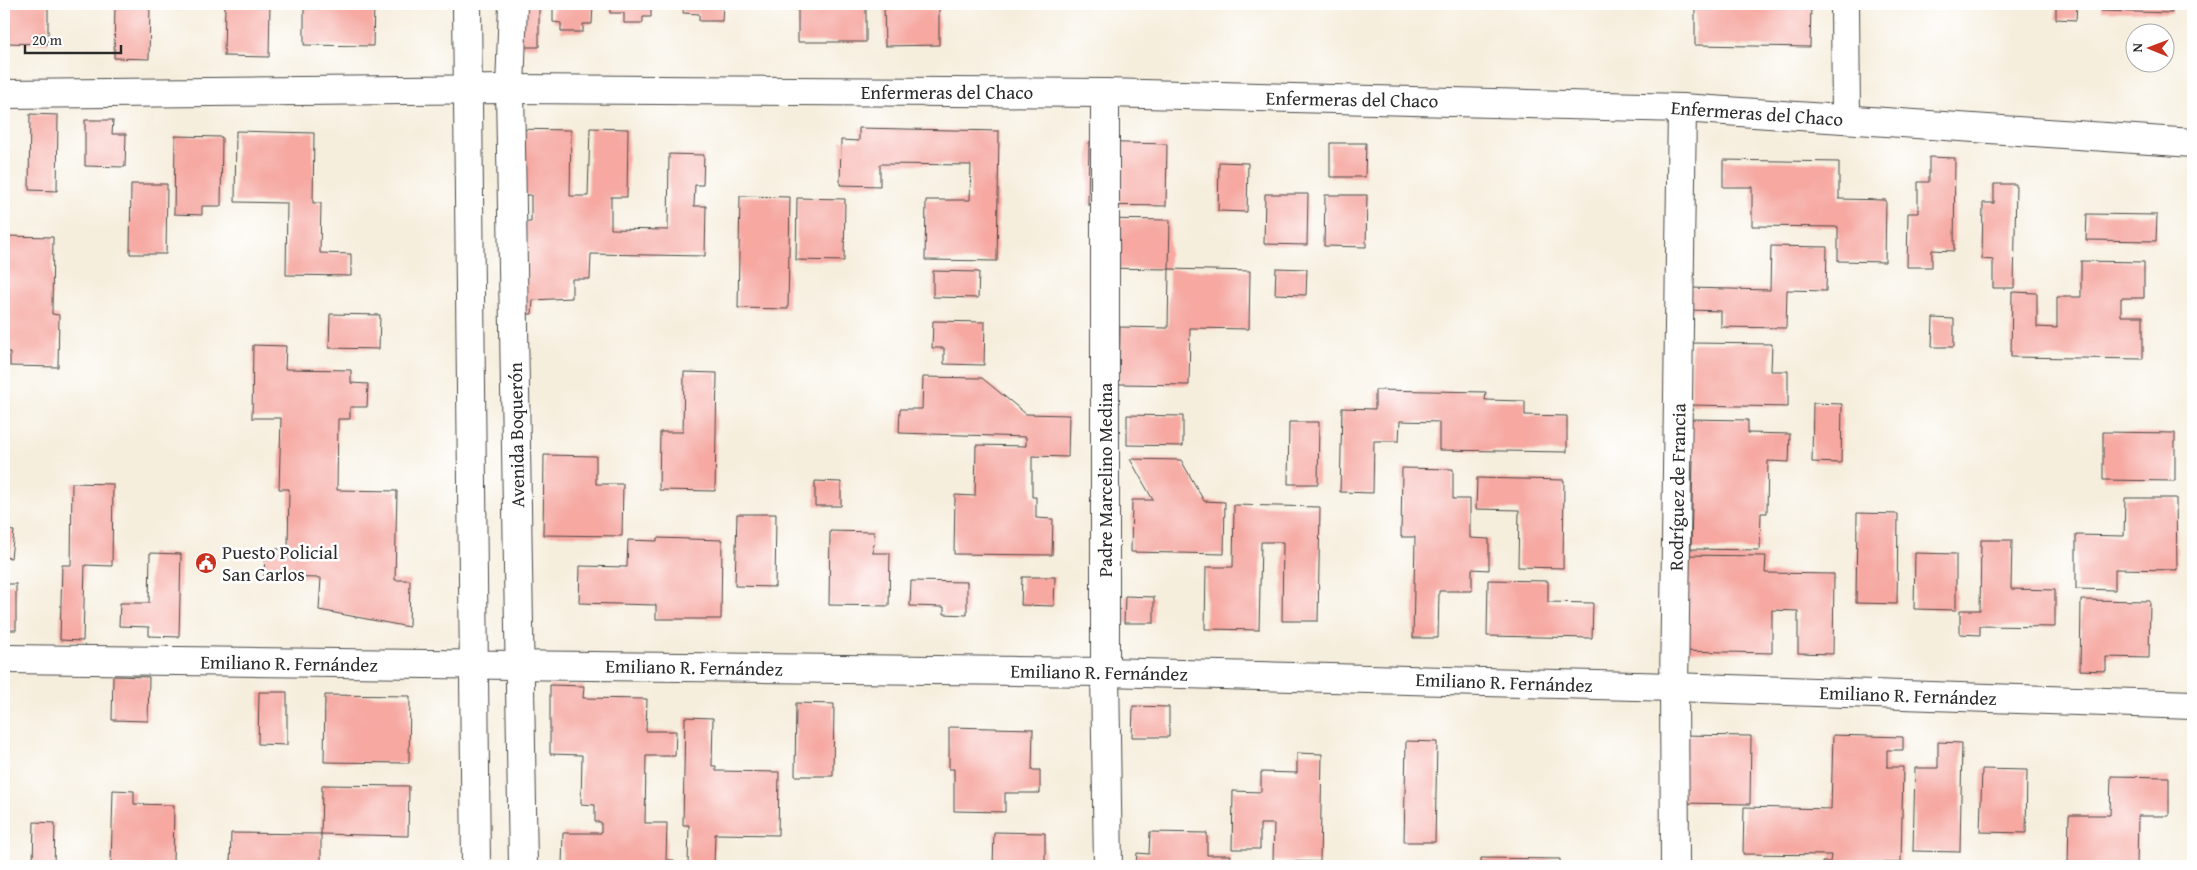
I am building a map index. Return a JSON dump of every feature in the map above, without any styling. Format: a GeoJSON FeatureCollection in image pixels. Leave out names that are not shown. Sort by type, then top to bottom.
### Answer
{"type":"FeatureCollection","features":[{"type":"Feature","properties":{"kind":"street"},"geometry":{"type":"LineString","coordinates":[[467,4],[476,866]]}},
{"type":"Feature","properties":{"kind":"street","name":"Avenida Boquerón"},"geometry":{"type":"LineString","coordinates":[[513,4],[510,89],[523,866]]}},
{"type":"Feature","properties":{"kind":"street"},"geometry":{"type":"LineString","coordinates":[[1845,4],[1846,118]]}},
{"type":"Feature","properties":{"kind":"street","name":"Enfermeras del Chaco"},"geometry":{"type":"LineString","coordinates":[[4,94],[510,89],[1105,93],[1682,108],[2193,143]]}},
{"type":"Feature","properties":{"kind":"street","name":"Padre Marcelino Medina"},"geometry":{"type":"LineString","coordinates":[[1105,93],[1105,672],[1108,866]]}},
{"type":"Feature","properties":{"kind":"street","name":"Rodríguez de Francia"},"geometry":{"type":"LineString","coordinates":[[1675,866],[1674,687],[1682,108]]}},
{"type":"Feature","properties":{"kind":"street","name":"Emiliano R. Fernández"},"geometry":{"type":"LineString","coordinates":[[4,659],[1105,672],[1674,687],[2193,705]]}},
{"type":"Feature","properties":{"kind":"building"},"geometry":{"type":"Polygon","coordinates":[[[4,4],[48,4],[48,44],[4,43],[4,4]]]}},
{"type":"Feature","properties":{"kind":"building"},"geometry":{"type":"Polygon","coordinates":[[[115,4],[150,4],[149,59],[114,58],[115,4]]]}},
{"type":"Feature","properties":{"kind":"building"},"geometry":{"type":"Polygon","coordinates":[[[225,4],[270,4],[269,57],[224,56],[225,4]]]}},
{"type":"Feature","properties":{"kind":"building"},"geometry":{"type":"Polygon","coordinates":[[[304,4],[374,4],[373,46],[304,45],[304,4]]]}},
{"type":"Feature","properties":{"kind":"building"},"geometry":{"type":"Polygon","coordinates":[[[515,4],[539,4],[539,47],[514,47],[515,4]]]}},
{"type":"Feature","properties":{"kind":"building"},"geometry":{"type":"Polygon","coordinates":[[[553,4],[593,4],[592,24],[583,24],[583,32],[561,32],[561,23],[553,22],[553,4]]]}},
{"type":"Feature","properties":{"kind":"building"},"geometry":{"type":"Polygon","coordinates":[[[610,4],[651,4],[651,17],[643,17],[643,23],[624,23],[624,13],[610,13],[610,4]]]}},
{"type":"Feature","properties":{"kind":"building"},"geometry":{"type":"Polygon","coordinates":[[[684,4],[723,4],[722,21],[699,21],[699,14],[683,13],[684,4]]]}},
{"type":"Feature","properties":{"kind":"building"},"geometry":{"type":"Polygon","coordinates":[[[798,4],[866,4],[866,42],[798,42],[798,4]]]}},
{"type":"Feature","properties":{"kind":"building"},"geometry":{"type":"Polygon","coordinates":[[[884,4],[939,4],[939,45],[885,46],[884,4]]]}},
{"type":"Feature","properties":{"kind":"building"},"geometry":{"type":"Polygon","coordinates":[[[1695,4],[1811,4],[1810,47],[1695,45],[1695,4]]]}},
{"type":"Feature","properties":{"kind":"building"},"geometry":{"type":"Polygon","coordinates":[[[2056,4],[2077,4],[2076,20],[2056,19],[2056,4]]]}},
{"type":"Feature","properties":{"kind":"building"},"geometry":{"type":"Polygon","coordinates":[[[2101,4],[2172,4],[2172,13],[2101,11],[2101,4]]]}},
{"type":"Feature","properties":{"kind":"building"},"geometry":{"type":"Polygon","coordinates":[[[30,114],[58,115],[57,191],[29,190],[30,114]]]}},
{"type":"Feature","properties":{"kind":"building"},"geometry":{"type":"Polygon","coordinates":[[[85,120],[113,120],[112,134],[126,134],[125,167],[85,166],[85,120]]]}},
{"type":"Feature","properties":{"kind":"building"},"geometry":{"type":"Polygon","coordinates":[[[590,128],[628,129],[627,197],[611,197],[611,229],[668,230],[669,154],[704,155],[703,185],[695,185],[694,206],[706,206],[705,256],[591,254],[590,279],[572,279],[572,298],[533,300],[532,314],[502,314],[503,222],[531,222],[531,195],[509,195],[510,129],[571,130],[570,196],[588,196],[590,128]]]}},
{"type":"Feature","properties":{"kind":"building"},"geometry":{"type":"Polygon","coordinates":[[[859,128],[999,131],[997,261],[925,260],[926,200],[970,200],[971,165],[880,164],[880,186],[840,185],[841,140],[859,141],[859,128]]]}},
{"type":"Feature","properties":{"kind":"building"},"geometry":{"type":"Polygon","coordinates":[[[236,131],[314,133],[313,203],[321,203],[320,253],[351,254],[351,276],[286,275],[287,203],[235,202],[236,131]]]}},
{"type":"Feature","properties":{"kind":"building"},"geometry":{"type":"Polygon","coordinates":[[[175,136],[222,137],[221,206],[202,206],[202,215],[174,214],[175,136]]]}},
{"type":"Feature","properties":{"kind":"building"},"geometry":{"type":"Polygon","coordinates":[[[1089,142],[1167,144],[1166,206],[1088,205],[1089,142]]]}},
{"type":"Feature","properties":{"kind":"building"},"geometry":{"type":"Polygon","coordinates":[[[1330,143],[1366,143],[1365,177],[1330,177],[1330,143]]]}},
{"type":"Feature","properties":{"kind":"building"},"geometry":{"type":"Polygon","coordinates":[[[1929,157],[1955,158],[1954,251],[1932,250],[1932,267],[1907,267],[1908,213],[1918,213],[1918,182],[1929,182],[1929,157]]]}},
{"type":"Feature","properties":{"kind":"building"},"geometry":{"type":"Polygon","coordinates":[[[1723,160],[1839,162],[1839,199],[1886,200],[1885,262],[1838,261],[1838,227],[1752,226],[1752,187],[1723,187],[1723,160]]]}},
{"type":"Feature","properties":{"kind":"building"},"geometry":{"type":"Polygon","coordinates":[[[1219,162],[1248,163],[1247,212],[1218,211],[1219,162]]]}},
{"type":"Feature","properties":{"kind":"building"},"geometry":{"type":"Polygon","coordinates":[[[131,184],[167,184],[166,254],[130,254],[131,184]]]}},
{"type":"Feature","properties":{"kind":"building"},"geometry":{"type":"Polygon","coordinates":[[[1994,184],[2016,184],[2014,288],[1993,288],[1993,260],[1982,259],[1983,203],[1994,203],[1994,184]]]}},
{"type":"Feature","properties":{"kind":"building"},"geometry":{"type":"Polygon","coordinates":[[[1265,194],[1308,194],[1307,245],[1264,244],[1265,194]]]}},
{"type":"Feature","properties":{"kind":"building"},"geometry":{"type":"Polygon","coordinates":[[[1325,195],[1367,195],[1366,247],[1324,246],[1325,195]]]}},
{"type":"Feature","properties":{"kind":"building"},"geometry":{"type":"Polygon","coordinates":[[[740,196],[790,197],[788,309],[738,308],[740,196]]]}},
{"type":"Feature","properties":{"kind":"building"},"geometry":{"type":"Polygon","coordinates":[[[797,198],[845,199],[844,261],[796,260],[797,198]]]}},
{"type":"Feature","properties":{"kind":"building"},"geometry":{"type":"Polygon","coordinates":[[[2087,214],[2157,215],[2156,241],[2086,240],[2087,214]]]}},
{"type":"Feature","properties":{"kind":"building"},"geometry":{"type":"Polygon","coordinates":[[[1095,219],[1170,220],[1169,269],[1094,268],[1095,219]]]}},
{"type":"Feature","properties":{"kind":"building"},"geometry":{"type":"Polygon","coordinates":[[[4,236],[53,237],[52,314],[59,315],[58,367],[10,366],[10,352],[4,352],[4,236]]]}},
{"type":"Feature","properties":{"kind":"building"},"geometry":{"type":"Polygon","coordinates":[[[1771,246],[1827,247],[1826,291],[1787,290],[1786,328],[1721,327],[1721,311],[1690,310],[1690,288],[1770,290],[1771,246]]]}},
{"type":"Feature","properties":{"kind":"building"},"geometry":{"type":"Polygon","coordinates":[[[2081,261],[2144,262],[2144,298],[2121,298],[2121,316],[2143,316],[2143,359],[2011,357],[2012,292],[2037,293],[2037,327],[2057,328],[2057,297],[2081,297],[2081,261]]]}},
{"type":"Feature","properties":{"kind":"building"},"geometry":{"type":"Polygon","coordinates":[[[1276,268],[1307,269],[1306,295],[1275,294],[1276,268]]]}},
{"type":"Feature","properties":{"kind":"building"},"geometry":{"type":"Polygon","coordinates":[[[1169,269],[1250,271],[1249,329],[1190,328],[1189,385],[1119,384],[1120,327],[1168,328],[1169,269]]]}},
{"type":"Feature","properties":{"kind":"building"},"geometry":{"type":"Polygon","coordinates":[[[933,271],[979,272],[978,298],[933,297],[933,271]]]}},
{"type":"Feature","properties":{"kind":"building"},"geometry":{"type":"Polygon","coordinates":[[[330,314],[380,315],[379,349],[329,348],[330,314]]]}},
{"type":"Feature","properties":{"kind":"building"},"geometry":{"type":"Polygon","coordinates":[[[1933,318],[1954,319],[1954,347],[1932,347],[1933,318]]]}},
{"type":"Feature","properties":{"kind":"building"},"geometry":{"type":"Polygon","coordinates":[[[933,321],[985,322],[984,365],[944,364],[944,348],[932,348],[933,321]]]}},
{"type":"Feature","properties":{"kind":"building"},"geometry":{"type":"Polygon","coordinates":[[[1692,343],[1772,344],[1771,371],[1788,371],[1788,407],[1691,405],[1692,343]]]}},
{"type":"Feature","properties":{"kind":"building"},"geometry":{"type":"Polygon","coordinates":[[[253,345],[286,346],[285,369],[351,370],[351,383],[368,384],[367,407],[350,407],[350,419],[338,419],[337,490],[397,491],[395,580],[410,580],[409,627],[319,610],[321,578],[264,577],[265,549],[288,549],[289,489],[279,489],[281,418],[252,418],[253,345]]]}},
{"type":"Feature","properties":{"kind":"building"},"geometry":{"type":"Polygon","coordinates":[[[684,372],[717,373],[715,491],[659,490],[660,432],[683,432],[684,372]]]}},
{"type":"Feature","properties":{"kind":"building"},"geometry":{"type":"Polygon","coordinates":[[[923,377],[982,378],[1026,414],[1069,415],[1068,457],[1032,456],[1032,497],[1036,497],[1036,518],[1053,519],[1052,555],[954,554],[955,495],[975,496],[976,445],[1026,446],[1026,437],[899,433],[900,409],[922,409],[923,377]]]}},
{"type":"Feature","properties":{"kind":"building"},"geometry":{"type":"Polygon","coordinates":[[[1375,390],[1486,392],[1485,400],[1525,401],[1525,415],[1567,416],[1567,452],[1439,450],[1439,422],[1400,421],[1399,441],[1374,441],[1373,493],[1340,492],[1342,408],[1375,409],[1375,390]]]}},
{"type":"Feature","properties":{"kind":"building"},"geometry":{"type":"Polygon","coordinates":[[[1813,403],[1842,404],[1841,463],[1812,462],[1813,403]]]}},
{"type":"Feature","properties":{"kind":"building"},"geometry":{"type":"Polygon","coordinates":[[[1127,415],[1183,416],[1183,446],[1127,445],[1127,415]]]}},
{"type":"Feature","properties":{"kind":"building"},"geometry":{"type":"Polygon","coordinates":[[[1690,419],[1748,420],[1748,433],[1790,434],[1789,462],[1768,461],[1767,513],[1761,513],[1760,550],[1691,549],[1693,460],[1689,460],[1690,419]]]}},
{"type":"Feature","properties":{"kind":"building"},"geometry":{"type":"Polygon","coordinates":[[[1289,422],[1319,422],[1318,484],[1288,484],[1289,422]]]}},
{"type":"Feature","properties":{"kind":"building"},"geometry":{"type":"Polygon","coordinates":[[[2103,432],[2175,433],[2175,481],[2103,480],[2103,432]]]}},
{"type":"Feature","properties":{"kind":"building"},"geometry":{"type":"Polygon","coordinates":[[[544,455],[596,456],[596,484],[623,484],[622,536],[543,535],[544,455]]]}},
{"type":"Feature","properties":{"kind":"building"},"geometry":{"type":"Polygon","coordinates":[[[1130,459],[1181,460],[1204,501],[1225,502],[1224,554],[1131,552],[1132,500],[1153,500],[1130,459]]]}},
{"type":"Feature","properties":{"kind":"building"},"geometry":{"type":"Polygon","coordinates":[[[1402,468],[1453,469],[1453,499],[1470,499],[1470,538],[1489,539],[1489,570],[1472,569],[1472,591],[1439,591],[1438,638],[1413,638],[1415,537],[1401,537],[1402,468]]]}},
{"type":"Feature","properties":{"kind":"building"},"geometry":{"type":"Polygon","coordinates":[[[1477,478],[1564,480],[1563,568],[1518,567],[1519,510],[1476,509],[1477,478]]]}},
{"type":"Feature","properties":{"kind":"building"},"geometry":{"type":"Polygon","coordinates":[[[815,481],[841,482],[841,506],[815,506],[815,481]]]}},
{"type":"Feature","properties":{"kind":"building"},"geometry":{"type":"Polygon","coordinates":[[[72,483],[113,484],[112,566],[85,565],[83,641],[60,640],[62,565],[71,565],[72,483]]]}},
{"type":"Feature","properties":{"kind":"building"},"geometry":{"type":"Polygon","coordinates":[[[2125,498],[2176,498],[2177,570],[2115,569],[2115,590],[2076,589],[2076,535],[2124,536],[2125,498]]]}},
{"type":"Feature","properties":{"kind":"building"},"geometry":{"type":"Polygon","coordinates":[[[1234,505],[1320,507],[1318,621],[1282,621],[1283,542],[1261,542],[1259,630],[1205,629],[1206,567],[1233,567],[1234,505]]]}},
{"type":"Feature","properties":{"kind":"building"},"geometry":{"type":"Polygon","coordinates":[[[1857,513],[1898,514],[1897,604],[1856,603],[1857,513]]]}},
{"type":"Feature","properties":{"kind":"building"},"geometry":{"type":"Polygon","coordinates":[[[737,514],[776,514],[775,587],[735,586],[737,514]]]}},
{"type":"Feature","properties":{"kind":"building"},"geometry":{"type":"Polygon","coordinates":[[[4,530],[14,531],[11,558],[4,557],[4,530]]]}},
{"type":"Feature","properties":{"kind":"building"},"geometry":{"type":"Polygon","coordinates":[[[830,531],[874,532],[873,553],[890,553],[889,606],[829,605],[830,531]]]}},
{"type":"Feature","properties":{"kind":"building"},"geometry":{"type":"Polygon","coordinates":[[[657,538],[722,540],[721,619],[656,619],[656,605],[579,603],[580,566],[627,567],[628,540],[657,541],[657,538]]]}},
{"type":"Feature","properties":{"kind":"building"},"geometry":{"type":"Polygon","coordinates":[[[1981,540],[2012,540],[2011,589],[2055,590],[2055,627],[1980,626],[1980,635],[1960,634],[1960,610],[1980,610],[1981,540]]]}},
{"type":"Feature","properties":{"kind":"building"},"geometry":{"type":"Polygon","coordinates":[[[150,553],[181,554],[179,637],[149,636],[149,627],[119,626],[120,603],[149,603],[150,553]]]}},
{"type":"Feature","properties":{"kind":"building"},"geometry":{"type":"Polygon","coordinates":[[[1915,553],[1956,554],[1956,610],[1914,609],[1915,553]]]}},
{"type":"Feature","properties":{"kind":"building"},"geometry":{"type":"Polygon","coordinates":[[[1682,555],[1766,556],[1765,573],[1834,574],[1833,654],[1798,653],[1798,611],[1772,610],[1772,653],[1680,651],[1682,555]]]}},
{"type":"Feature","properties":{"kind":"building"},"geometry":{"type":"Polygon","coordinates":[[[1022,577],[1055,577],[1054,606],[1021,605],[1022,577]]]}},
{"type":"Feature","properties":{"kind":"building"},"geometry":{"type":"Polygon","coordinates":[[[1488,580],[1548,581],[1548,602],[1593,603],[1592,638],[1487,636],[1488,580]]]}},
{"type":"Feature","properties":{"kind":"building"},"geometry":{"type":"Polygon","coordinates":[[[911,581],[967,582],[967,615],[944,614],[944,607],[910,606],[911,581]]]}},
{"type":"Feature","properties":{"kind":"building"},"geometry":{"type":"Polygon","coordinates":[[[4,584],[16,584],[16,630],[4,630],[4,584]]]}},
{"type":"Feature","properties":{"kind":"building"},"geometry":{"type":"Polygon","coordinates":[[[1125,596],[1154,597],[1154,623],[1124,623],[1125,596]]]}},
{"type":"Feature","properties":{"kind":"building"},"geometry":{"type":"Polygon","coordinates":[[[2081,600],[2150,601],[2149,658],[2106,657],[2106,671],[2080,670],[2081,600]]]}},
{"type":"Feature","properties":{"kind":"building"},"geometry":{"type":"Polygon","coordinates":[[[113,676],[149,677],[148,721],[112,720],[113,676]]]}},
{"type":"Feature","properties":{"kind":"building"},"geometry":{"type":"Polygon","coordinates":[[[550,685],[584,686],[583,698],[647,699],[646,731],[676,731],[675,756],[646,756],[645,823],[667,823],[666,860],[674,860],[674,866],[562,866],[563,833],[601,833],[601,822],[595,822],[595,805],[581,804],[582,755],[550,754],[550,685]]]}},
{"type":"Feature","properties":{"kind":"building"},"geometry":{"type":"Polygon","coordinates":[[[259,692],[287,692],[287,745],[258,744],[259,692]]]}},
{"type":"Feature","properties":{"kind":"building"},"geometry":{"type":"Polygon","coordinates":[[[325,695],[410,696],[409,763],[324,762],[325,695]]]}},
{"type":"Feature","properties":{"kind":"building"},"geometry":{"type":"Polygon","coordinates":[[[796,703],[834,704],[833,776],[795,776],[796,703]]]}},
{"type":"Feature","properties":{"kind":"building"},"geometry":{"type":"Polygon","coordinates":[[[1133,706],[1169,707],[1169,737],[1132,737],[1133,706]]]}},
{"type":"Feature","properties":{"kind":"building"},"geometry":{"type":"Polygon","coordinates":[[[685,717],[713,718],[712,766],[716,766],[716,771],[779,772],[778,835],[715,834],[714,866],[688,866],[689,825],[683,825],[685,717]]]}},
{"type":"Feature","properties":{"kind":"building"},"geometry":{"type":"Polygon","coordinates":[[[949,727],[1033,729],[1032,770],[1040,770],[1040,793],[1005,793],[1005,812],[954,811],[954,769],[949,769],[949,727]]]}},
{"type":"Feature","properties":{"kind":"building"},"geometry":{"type":"Polygon","coordinates":[[[1679,735],[1751,736],[1750,804],[1678,803],[1679,735]]]}},
{"type":"Feature","properties":{"kind":"building"},"geometry":{"type":"Polygon","coordinates":[[[1833,735],[1903,737],[1903,750],[1887,750],[1887,767],[1903,767],[1901,863],[1843,862],[1843,866],[1822,866],[1822,862],[1830,862],[1831,855],[1743,854],[1744,807],[1831,809],[1833,735]]]}},
{"type":"Feature","properties":{"kind":"building"},"geometry":{"type":"Polygon","coordinates":[[[1406,741],[1437,742],[1435,842],[1404,842],[1406,741]]]}},
{"type":"Feature","properties":{"kind":"building"},"geometry":{"type":"Polygon","coordinates":[[[1938,742],[1962,743],[1960,852],[1913,851],[1915,768],[1938,768],[1938,742]]]}},
{"type":"Feature","properties":{"kind":"building"},"geometry":{"type":"Polygon","coordinates":[[[1297,753],[1322,754],[1320,862],[1273,861],[1274,824],[1260,824],[1260,849],[1232,849],[1233,791],[1261,792],[1261,772],[1297,773],[1297,753]]]}},
{"type":"Feature","properties":{"kind":"building"},"geometry":{"type":"Polygon","coordinates":[[[1982,769],[2027,770],[2026,833],[1980,832],[1982,769]]]}},
{"type":"Feature","properties":{"kind":"building"},"geometry":{"type":"Polygon","coordinates":[[[2111,776],[2169,777],[2169,816],[2138,816],[2137,866],[2068,866],[2069,815],[2110,815],[2111,776]]]}},
{"type":"Feature","properties":{"kind":"building"},"geometry":{"type":"Polygon","coordinates":[[[322,785],[409,786],[408,836],[321,834],[322,785]]]}},
{"type":"Feature","properties":{"kind":"building"},"geometry":{"type":"Polygon","coordinates":[[[113,790],[134,791],[134,804],[174,805],[173,866],[111,866],[113,790]]]}},
{"type":"Feature","properties":{"kind":"building"},"geometry":{"type":"Polygon","coordinates":[[[34,822],[55,823],[54,866],[33,866],[34,822]]]}},
{"type":"Feature","properties":{"kind":"building"},"geometry":{"type":"Polygon","coordinates":[[[4,830],[9,830],[8,866],[4,866],[4,830]]]}},
{"type":"Feature","properties":{"kind":"building"},"geometry":{"type":"Polygon","coordinates":[[[994,832],[1045,833],[1045,866],[993,866],[994,832]]]}},
{"type":"Feature","properties":{"kind":"building"},"geometry":{"type":"Polygon","coordinates":[[[1150,832],[1207,833],[1207,855],[1231,855],[1230,866],[1136,866],[1137,853],[1149,854],[1150,832]]]}},
{"type":"Feature","properties":{"kind":"building"},"geometry":{"type":"Polygon","coordinates":[[[231,833],[321,834],[321,864],[329,864],[329,866],[230,866],[231,833]]]}},
{"type":"Feature","properties":{"kind":"building"},"geometry":{"type":"Polygon","coordinates":[[[1481,858],[1560,859],[1560,866],[1481,866],[1481,858]]]}},
{"type":"Feature","properties":{"kind":"place","name":"Puesto Policial San Carlos"},"geometry":{"type":"Point","coordinates":[206,563]}}]}
